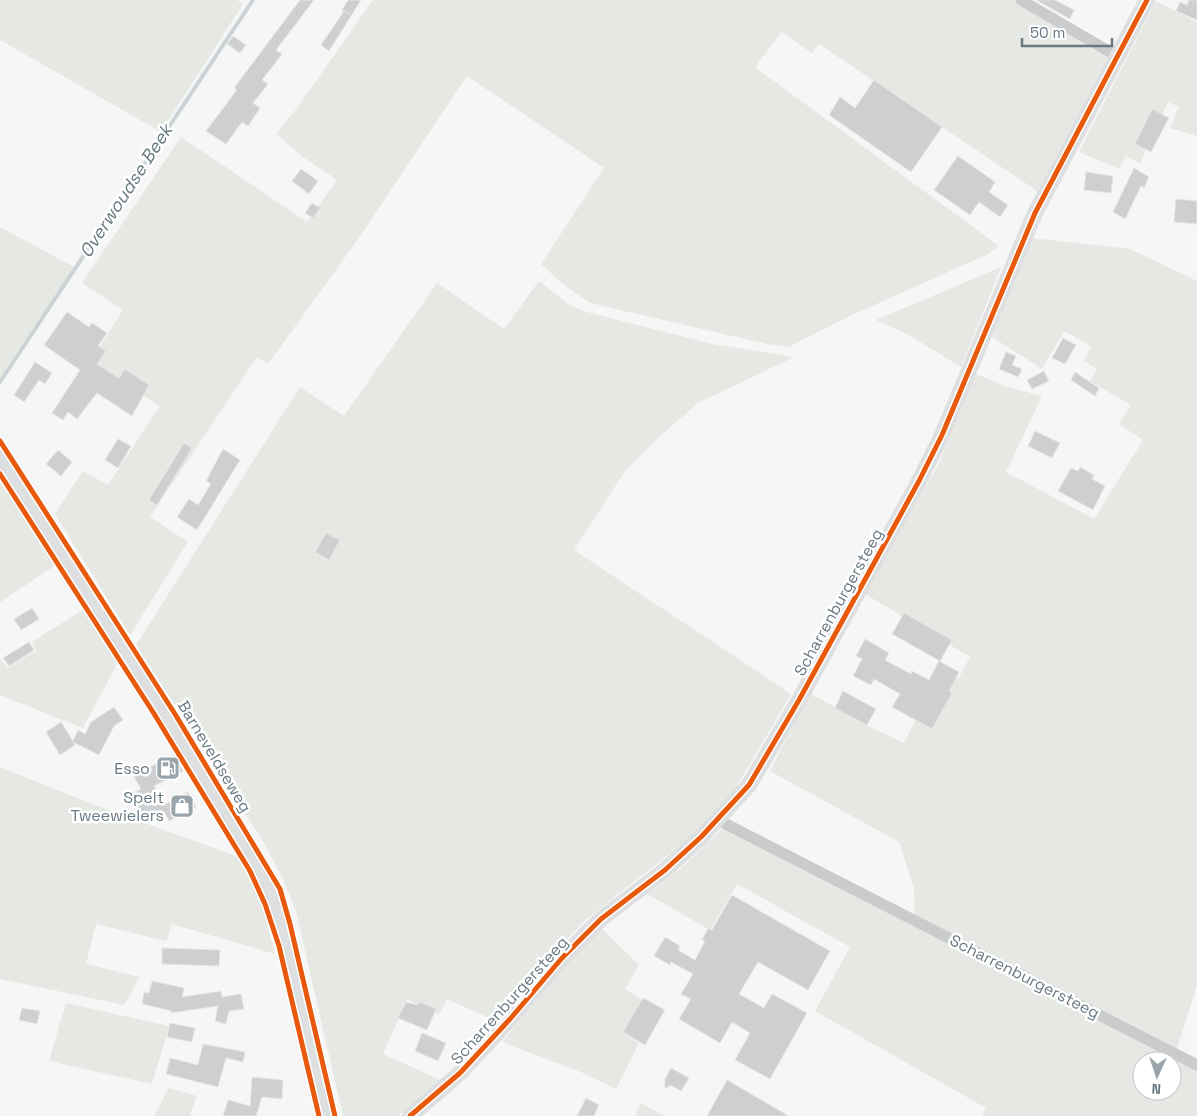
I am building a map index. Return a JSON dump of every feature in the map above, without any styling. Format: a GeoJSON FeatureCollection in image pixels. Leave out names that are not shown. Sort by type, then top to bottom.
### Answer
{"type":"FeatureCollection","features":[{"type":"Feature","properties":{"kind":"street"},"geometry":{"type":"LineString","coordinates":[[1021,0],[1117,56]]}},
{"type":"Feature","properties":{"kind":"street","name":"Scharrenburgersteeg"},"geometry":{"type":"LineString","coordinates":[[410,1116],[460,1073],[510,1019],[562,958],[602,918],[665,870],[718,820],[749,785],[799,700],[919,481],[942,435],[1035,213],[1147,0]]}},
{"type":"Feature","properties":{"kind":"street","name":"Barneveldseweg"},"geometry":{"type":"LineString","coordinates":[[0,457],[257,866],[287,944],[328,1116]]}},
{"type":"Feature","properties":{"kind":"street","name":"Scharrenburgersteeg"},"geometry":{"type":"LineString","coordinates":[[718,820],[1197,1065]]}},
{"type":"Feature","properties":{"kind":"shaded area"},"geometry":{"type":"Polygon","coordinates":[[[0,0],[237,0],[243,4],[161,132],[0,40],[0,0]]]}},
{"type":"Feature","properties":{"kind":"shaded area"},"geometry":{"type":"Polygon","coordinates":[[[373,0],[1018,0],[1109,55],[1037,191],[819,44],[812,53],[782,32],[755,67],[999,246],[986,255],[852,315],[788,347],[767,344],[590,303],[564,285],[541,264],[604,168],[467,76],[361,235],[268,364],[257,357],[150,517],[188,542],[130,635],[55,514],[83,471],[108,485],[160,406],[90,362],[123,310],[82,283],[181,137],[307,222],[337,180],[303,157],[276,134],[297,108],[373,0]]]}},
{"type":"Feature","properties":{"kind":"shaded area"},"geometry":{"type":"Polygon","coordinates":[[[1156,1],[1197,22],[1197,136],[1170,128],[1179,107],[1168,102],[1140,163],[1126,156],[1119,169],[1079,152],[1156,1]]]}},
{"type":"Feature","properties":{"kind":"shaded area"},"geometry":{"type":"Polygon","coordinates":[[[0,227],[74,267],[0,384],[0,227]]]}},
{"type":"Feature","properties":{"kind":"shaded area"},"geometry":{"type":"Polygon","coordinates":[[[1031,238],[1130,249],[1197,281],[1197,985],[1177,1049],[915,915],[914,888],[899,842],[770,771],[810,693],[866,725],[904,743],[940,670],[958,679],[970,657],[865,594],[939,463],[976,374],[1007,387],[1042,396],[1006,472],[1094,519],[1143,440],[1119,424],[1131,405],[1090,381],[1097,369],[1084,361],[1091,346],[1064,331],[1042,369],[992,337],[1031,238]]]}},
{"type":"Feature","properties":{"kind":"shaded area"},"geometry":{"type":"Polygon","coordinates":[[[1001,267],[961,367],[907,334],[876,320],[1001,267]]]}},
{"type":"Feature","properties":{"kind":"shaded area"},"geometry":{"type":"Polygon","coordinates":[[[539,281],[568,304],[583,311],[712,344],[794,357],[698,403],[659,437],[625,471],[574,550],[791,694],[737,786],[686,841],[585,920],[558,949],[498,1022],[447,999],[439,1015],[407,999],[383,1054],[440,1080],[398,1116],[343,1116],[296,911],[283,879],[263,841],[136,645],[300,387],[344,416],[437,283],[504,329],[539,281]]]}},
{"type":"Feature","properties":{"kind":"shaded area"},"geometry":{"type":"Polygon","coordinates":[[[0,478],[56,565],[0,602],[0,478]]]}},
{"type":"Feature","properties":{"kind":"shaded area"},"geometry":{"type":"Polygon","coordinates":[[[84,609],[118,662],[83,728],[0,695],[0,658],[7,668],[36,651],[32,642],[84,609]]]}},
{"type":"Feature","properties":{"kind":"shaded area"},"geometry":{"type":"Polygon","coordinates":[[[0,767],[95,805],[239,857],[262,905],[275,954],[172,924],[166,941],[96,924],[86,964],[140,977],[124,1005],[0,979],[0,767]]]}},
{"type":"Feature","properties":{"kind":"shaded area"},"geometry":{"type":"Polygon","coordinates":[[[724,827],[1162,1051],[1132,1051],[1132,1101],[1182,1101],[1182,1061],[1197,1069],[1197,1116],[982,1116],[986,1108],[815,1011],[850,947],[737,884],[710,930],[647,894],[680,869],[724,827]]]}},
{"type":"Feature","properties":{"kind":"shaded area"},"geometry":{"type":"Polygon","coordinates":[[[602,929],[639,965],[625,989],[642,1000],[623,1033],[639,1043],[616,1089],[583,1073],[502,1042],[567,963],[602,929]]]}},
{"type":"Feature","properties":{"kind":"shaded area"},"geometry":{"type":"Polygon","coordinates":[[[66,1003],[169,1026],[152,1084],[49,1061],[66,1003]]]}},
{"type":"Feature","properties":{"kind":"shaded area"},"geometry":{"type":"Polygon","coordinates":[[[169,1088],[197,1096],[190,1114],[194,1116],[154,1116],[169,1088]]]}},
{"type":"Feature","properties":{"kind":"shaded area"},"geometry":{"type":"Polygon","coordinates":[[[641,1103],[664,1116],[635,1116],[641,1103]]]}},
{"type":"Feature","properties":{"kind":"building"},"geometry":{"type":"Polygon","coordinates":[[[300,0],[314,0],[276,50],[282,54],[262,80],[268,84],[253,103],[260,108],[248,126],[242,122],[226,144],[206,131],[237,90],[234,88],[300,0]]]}},
{"type":"Feature","properties":{"kind":"building"},"geometry":{"type":"Polygon","coordinates":[[[348,0],[361,0],[329,51],[321,45],[344,11],[342,10],[348,0]]]}},
{"type":"Feature","properties":{"kind":"building"},"geometry":{"type":"Polygon","coordinates":[[[1036,0],[1055,0],[1074,10],[1070,19],[1036,0]]]}},
{"type":"Feature","properties":{"kind":"building"},"geometry":{"type":"Polygon","coordinates":[[[1189,0],[1197,0],[1197,20],[1176,11],[1180,2],[1187,5],[1189,0]]]}},
{"type":"Feature","properties":{"kind":"building"},"geometry":{"type":"Polygon","coordinates":[[[233,36],[246,45],[240,53],[227,44],[233,36]]]}},
{"type":"Feature","properties":{"kind":"building"},"geometry":{"type":"Polygon","coordinates":[[[874,80],[942,127],[911,172],[829,115],[840,97],[855,108],[874,80]]]}},
{"type":"Feature","properties":{"kind":"building"},"geometry":{"type":"Polygon","coordinates":[[[1152,109],[1169,118],[1151,152],[1135,144],[1152,109]]]}},
{"type":"Feature","properties":{"kind":"building"},"geometry":{"type":"Polygon","coordinates":[[[958,156],[995,182],[989,192],[1008,205],[1000,217],[979,202],[970,215],[934,190],[958,156]]]}},
{"type":"Feature","properties":{"kind":"building"},"geometry":{"type":"Polygon","coordinates":[[[1134,168],[1149,177],[1144,188],[1141,186],[1125,219],[1113,212],[1134,168]]]}},
{"type":"Feature","properties":{"kind":"building"},"geometry":{"type":"Polygon","coordinates":[[[301,169],[318,181],[309,194],[292,181],[301,169]]]}},
{"type":"Feature","properties":{"kind":"building"},"geometry":{"type":"Polygon","coordinates":[[[1086,172],[1113,176],[1111,193],[1084,190],[1086,172]]]}},
{"type":"Feature","properties":{"kind":"building"},"geometry":{"type":"Polygon","coordinates":[[[1176,199],[1197,201],[1197,224],[1174,222],[1176,199]]]}},
{"type":"Feature","properties":{"kind":"building"},"geometry":{"type":"Polygon","coordinates":[[[312,203],[320,208],[313,218],[305,213],[312,203]]]}},
{"type":"Feature","properties":{"kind":"building"},"geometry":{"type":"Polygon","coordinates":[[[67,312],[89,327],[92,323],[107,333],[98,346],[106,351],[97,364],[119,378],[125,369],[149,385],[132,416],[97,393],[77,419],[68,412],[63,420],[52,413],[80,370],[44,345],[67,312]]]}},
{"type":"Feature","properties":{"kind":"building"},"geometry":{"type":"Polygon","coordinates":[[[1063,338],[1076,345],[1065,364],[1052,358],[1063,338]]]}},
{"type":"Feature","properties":{"kind":"building"},"geometry":{"type":"Polygon","coordinates":[[[1006,352],[1016,356],[1012,365],[1022,369],[1018,377],[999,369],[1006,352]]]}},
{"type":"Feature","properties":{"kind":"building"},"geometry":{"type":"Polygon","coordinates":[[[35,362],[52,373],[45,384],[39,380],[24,402],[14,395],[35,362]]]}},
{"type":"Feature","properties":{"kind":"building"},"geometry":{"type":"Polygon","coordinates":[[[1044,371],[1049,381],[1032,389],[1027,380],[1044,371]]]}},
{"type":"Feature","properties":{"kind":"building"},"geometry":{"type":"Polygon","coordinates":[[[1075,372],[1099,388],[1095,396],[1071,380],[1075,372]]]}},
{"type":"Feature","properties":{"kind":"building"},"geometry":{"type":"Polygon","coordinates":[[[1035,431],[1060,443],[1052,458],[1028,446],[1035,431]]]}},
{"type":"Feature","properties":{"kind":"building"},"geometry":{"type":"Polygon","coordinates":[[[118,439],[131,446],[118,468],[105,460],[118,439]]]}},
{"type":"Feature","properties":{"kind":"building"},"geometry":{"type":"Polygon","coordinates":[[[184,443],[192,448],[157,505],[149,500],[184,443]]]}},
{"type":"Feature","properties":{"kind":"building"},"geometry":{"type":"Polygon","coordinates":[[[223,449],[240,460],[197,530],[177,517],[189,499],[198,505],[211,484],[206,481],[223,449]]]}},
{"type":"Feature","properties":{"kind":"building"},"geometry":{"type":"Polygon","coordinates":[[[58,450],[72,462],[61,476],[46,464],[58,450]]]}},
{"type":"Feature","properties":{"kind":"building"},"geometry":{"type":"Polygon","coordinates":[[[1080,467],[1094,475],[1092,479],[1105,486],[1093,510],[1058,491],[1071,468],[1078,471],[1080,467]]]}},
{"type":"Feature","properties":{"kind":"building"},"geometry":{"type":"Polygon","coordinates":[[[326,533],[340,540],[329,560],[315,552],[326,533]]]}},
{"type":"Feature","properties":{"kind":"building"},"geometry":{"type":"Polygon","coordinates":[[[32,608],[39,619],[21,630],[14,619],[32,608]]]}},
{"type":"Feature","properties":{"kind":"building"},"geometry":{"type":"Polygon","coordinates":[[[904,613],[952,640],[940,661],[892,634],[904,613]]]}},
{"type":"Feature","properties":{"kind":"building"},"geometry":{"type":"Polygon","coordinates":[[[865,639],[889,653],[885,660],[911,674],[912,671],[929,680],[939,661],[959,672],[949,692],[952,693],[932,729],[892,707],[900,694],[874,679],[871,685],[853,676],[862,659],[856,656],[865,639]]]}},
{"type":"Feature","properties":{"kind":"building"},"geometry":{"type":"Polygon","coordinates":[[[29,642],[34,650],[9,666],[3,658],[29,642]]]}},
{"type":"Feature","properties":{"kind":"building"},"geometry":{"type":"Polygon","coordinates":[[[843,691],[876,709],[867,725],[835,708],[843,691]]]}},
{"type":"Feature","properties":{"kind":"building"},"geometry":{"type":"Polygon","coordinates":[[[114,707],[123,720],[114,726],[99,755],[73,742],[75,745],[60,755],[46,732],[61,722],[73,741],[78,730],[85,734],[91,722],[114,707]]]}},
{"type":"Feature","properties":{"kind":"building"},"geometry":{"type":"Polygon","coordinates":[[[174,755],[183,771],[154,786],[164,805],[188,792],[196,807],[169,821],[166,815],[148,823],[143,813],[138,816],[127,796],[141,789],[133,775],[174,755]]]}},
{"type":"Feature","properties":{"kind":"building"},"geometry":{"type":"Polygon","coordinates":[[[732,895],[830,951],[808,990],[758,962],[739,994],[764,1008],[772,994],[807,1013],[770,1079],[735,1060],[750,1033],[732,1022],[720,1043],[679,1019],[691,999],[681,994],[693,974],[671,962],[670,965],[654,956],[665,937],[680,946],[678,950],[695,960],[705,941],[702,940],[708,928],[712,930],[732,895]]]}},
{"type":"Feature","properties":{"kind":"building"},"geometry":{"type":"Polygon","coordinates":[[[162,948],[220,950],[219,966],[162,964],[162,948]]]}},
{"type":"Feature","properties":{"kind":"building"},"geometry":{"type":"Polygon","coordinates":[[[152,981],[184,988],[182,997],[221,991],[222,997],[241,994],[244,1009],[229,1011],[226,1024],[215,1021],[218,1006],[171,1013],[172,1011],[142,1004],[144,992],[149,993],[152,981]]]}},
{"type":"Feature","properties":{"kind":"building"},"geometry":{"type":"Polygon","coordinates":[[[643,998],[665,1010],[645,1045],[623,1032],[643,998]]]}},
{"type":"Feature","properties":{"kind":"building"},"geometry":{"type":"Polygon","coordinates":[[[406,1002],[418,1005],[420,1002],[436,1009],[427,1030],[398,1018],[406,1002]]]}},
{"type":"Feature","properties":{"kind":"building"},"geometry":{"type":"Polygon","coordinates":[[[22,1008],[40,1011],[37,1024],[19,1020],[22,1008]]]}},
{"type":"Feature","properties":{"kind":"building"},"geometry":{"type":"Polygon","coordinates":[[[170,1023],[195,1028],[192,1042],[167,1037],[170,1023]]]}},
{"type":"Feature","properties":{"kind":"building"},"geometry":{"type":"Polygon","coordinates":[[[422,1033],[446,1043],[438,1061],[415,1051],[422,1033]]]}},
{"type":"Feature","properties":{"kind":"building"},"geometry":{"type":"Polygon","coordinates":[[[203,1044],[245,1052],[243,1062],[226,1058],[218,1087],[166,1074],[170,1058],[198,1065],[203,1044]]]}},
{"type":"Feature","properties":{"kind":"building"},"geometry":{"type":"Polygon","coordinates":[[[671,1068],[689,1078],[681,1091],[670,1085],[665,1089],[665,1079],[671,1068]]]}},
{"type":"Feature","properties":{"kind":"building"},"geometry":{"type":"Polygon","coordinates":[[[252,1077],[283,1080],[282,1099],[262,1097],[256,1116],[223,1116],[228,1100],[250,1106],[252,1077]]]}},
{"type":"Feature","properties":{"kind":"building"},"geometry":{"type":"Polygon","coordinates":[[[727,1080],[789,1116],[707,1116],[727,1080]]]}},
{"type":"Feature","properties":{"kind":"building"},"geometry":{"type":"Polygon","coordinates":[[[586,1098],[599,1105],[594,1116],[577,1116],[586,1098]]]}},
{"type":"Feature","properties":{"kind":"waterway","name":"Overwoudse Beek"},"geometry":{"type":"LineString","coordinates":[[0,382],[253,0]]}},
{"type":"Feature","properties":{"kind":"cycle path"},"geometry":{"type":"LineString","coordinates":[[410,1116],[460,1073],[510,1019],[562,958],[601,919],[665,870],[701,837],[749,785],[799,700],[919,481],[942,435],[1035,213],[1147,0]]}},
{"type":"Feature","properties":{"kind":"cycle path"},"geometry":{"type":"LineString","coordinates":[[0,441],[175,714],[280,889],[335,1116]]}},
{"type":"Feature","properties":{"kind":"cycle path"},"geometry":{"type":"LineString","coordinates":[[0,474],[153,712],[250,871],[265,904],[279,946],[319,1116]]}},
{"type":"Feature","properties":{"kind":"place","name":"Esso"},"geometry":{"type":"Point","coordinates":[168,768]}},
{"type":"Feature","properties":{"kind":"place","name":"Spelt Tweewielers"},"geometry":{"type":"Point","coordinates":[182,806]}}]}
